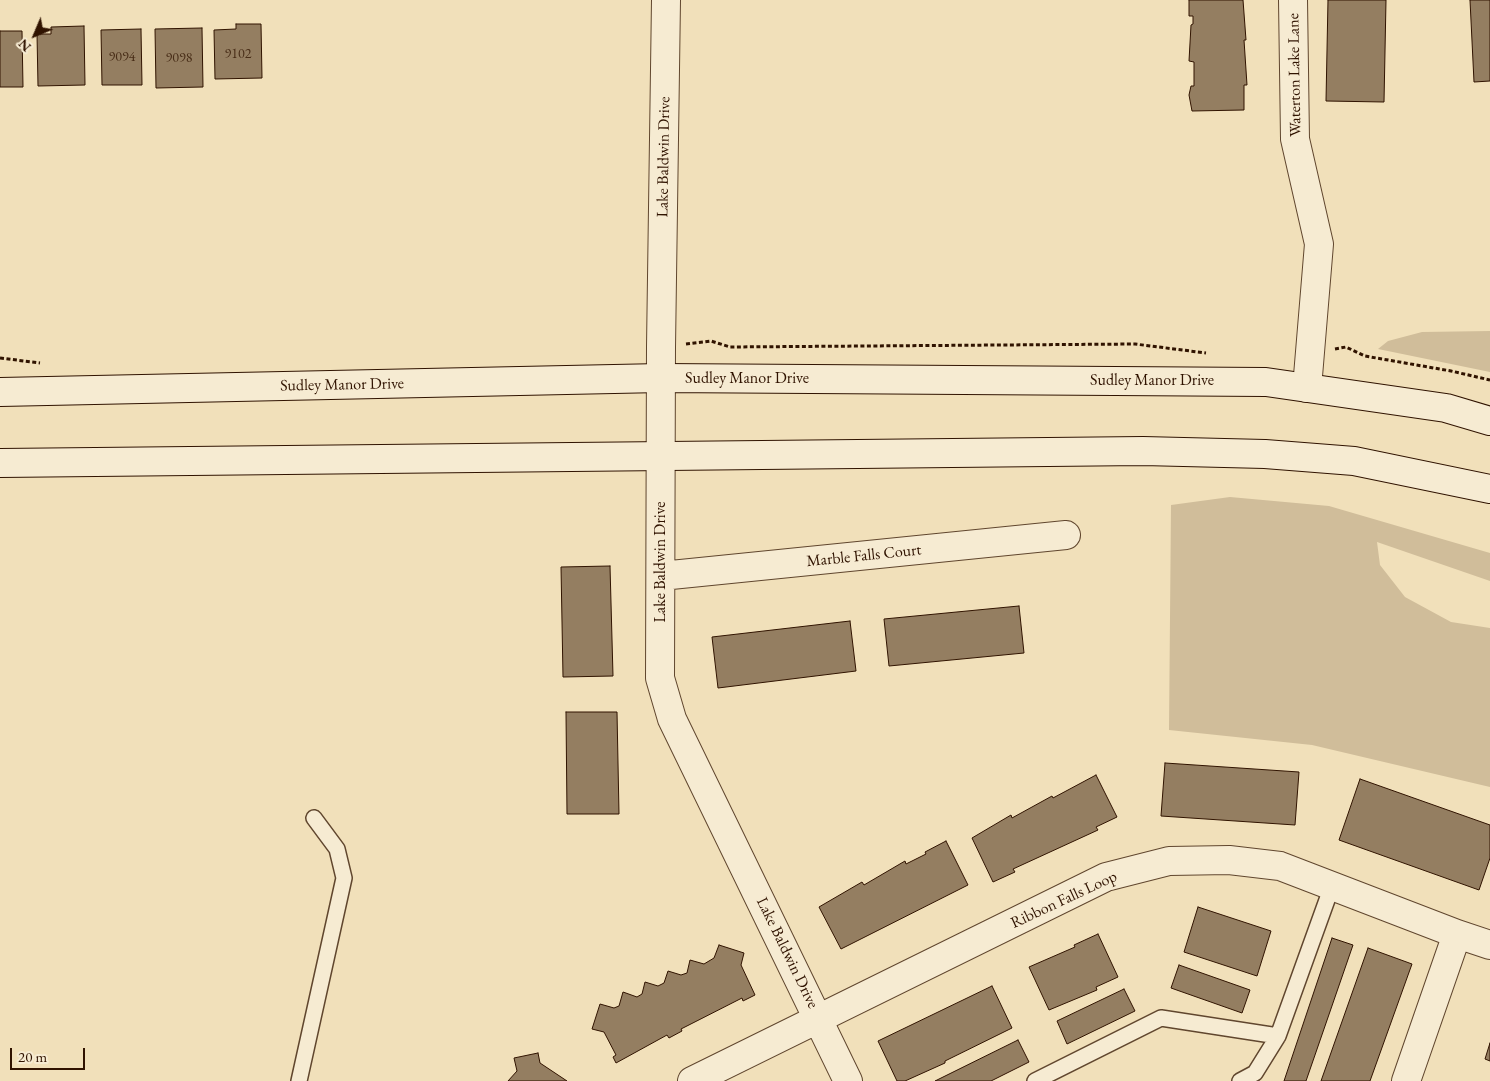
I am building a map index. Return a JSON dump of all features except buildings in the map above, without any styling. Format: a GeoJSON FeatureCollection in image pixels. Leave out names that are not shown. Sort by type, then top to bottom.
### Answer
{"type":"FeatureCollection","features":[{"type":"Feature","properties":{"kind":"main road","name":"Lake Baldwin Drive"},"geometry":{"type":"LineString","coordinates":[[666,0],[660,456],[660,678],[672,719],[848,1081]]}},
{"type":"Feature","properties":{"kind":"main road","name":"Waterton Lake Lane"},"geometry":{"type":"LineString","coordinates":[[1294,0],[1295,139],[1318,244],[1307,388]]}},
{"type":"Feature","properties":{"kind":"main road","name":"Sudley Manor Drive"},"geometry":{"type":"LineString","coordinates":[[0,392],[661,378],[1266,382],[1446,408],[1490,421]]}},
{"type":"Feature","properties":{"kind":"main road"},"geometry":{"type":"LineString","coordinates":[[0,463],[1143,451],[1265,454],[1354,461],[1490,489]]}},
{"type":"Feature","properties":{"kind":"main road","name":"Marble Falls Court"},"geometry":{"type":"LineString","coordinates":[[661,576],[1066,535]]}},
{"type":"Feature","properties":{"kind":"main road","name":"Ribbon Falls Loop"},"geometry":{"type":"LineString","coordinates":[[692,1081],[819,1020],[1097,881],[1115,874],[1169,861],[1230,860],[1280,866],[1490,945]]}},
{"type":"Feature","properties":{"kind":"main road"},"geometry":{"type":"LineString","coordinates":[[1406,1081],[1457,934]]}},
{"type":"Feature","properties":{"kind":"lane"},"geometry":{"type":"LineString","coordinates":[[299,1081],[344,878],[337,849],[314,818]]}},
{"type":"Feature","properties":{"kind":"lane"},"geometry":{"type":"LineString","coordinates":[[1240,1081],[1255,1073],[1278,1036],[1332,886]]}},
{"type":"Feature","properties":{"kind":"lane"},"geometry":{"type":"LineString","coordinates":[[1035,1081],[1161,1018],[1278,1036]]}},
{"type":"Feature","properties":{"kind":"path"},"geometry":{"type":"LineString","coordinates":[[711,341],[730,347],[1135,344],[1209,354]]}},
{"type":"Feature","properties":{"kind":"path"},"geometry":{"type":"LineString","coordinates":[[1365,356],[1490,380]]}},
{"type":"Feature","properties":{"kind":"shaded area"},"geometry":{"type":"Polygon","coordinates":[[[1490,331],[1490,372],[1378,349],[1388,341],[1422,332],[1490,331]]]}},
{"type":"Feature","properties":{"kind":"shaded area"},"geometry":{"type":"Polygon","coordinates":[[[1230,497],[1329,506],[1490,553],[1490,581],[1377,542],[1380,565],[1405,597],[1451,622],[1490,628],[1490,787],[1312,745],[1169,730],[1171,505],[1230,497]]]}}]}
